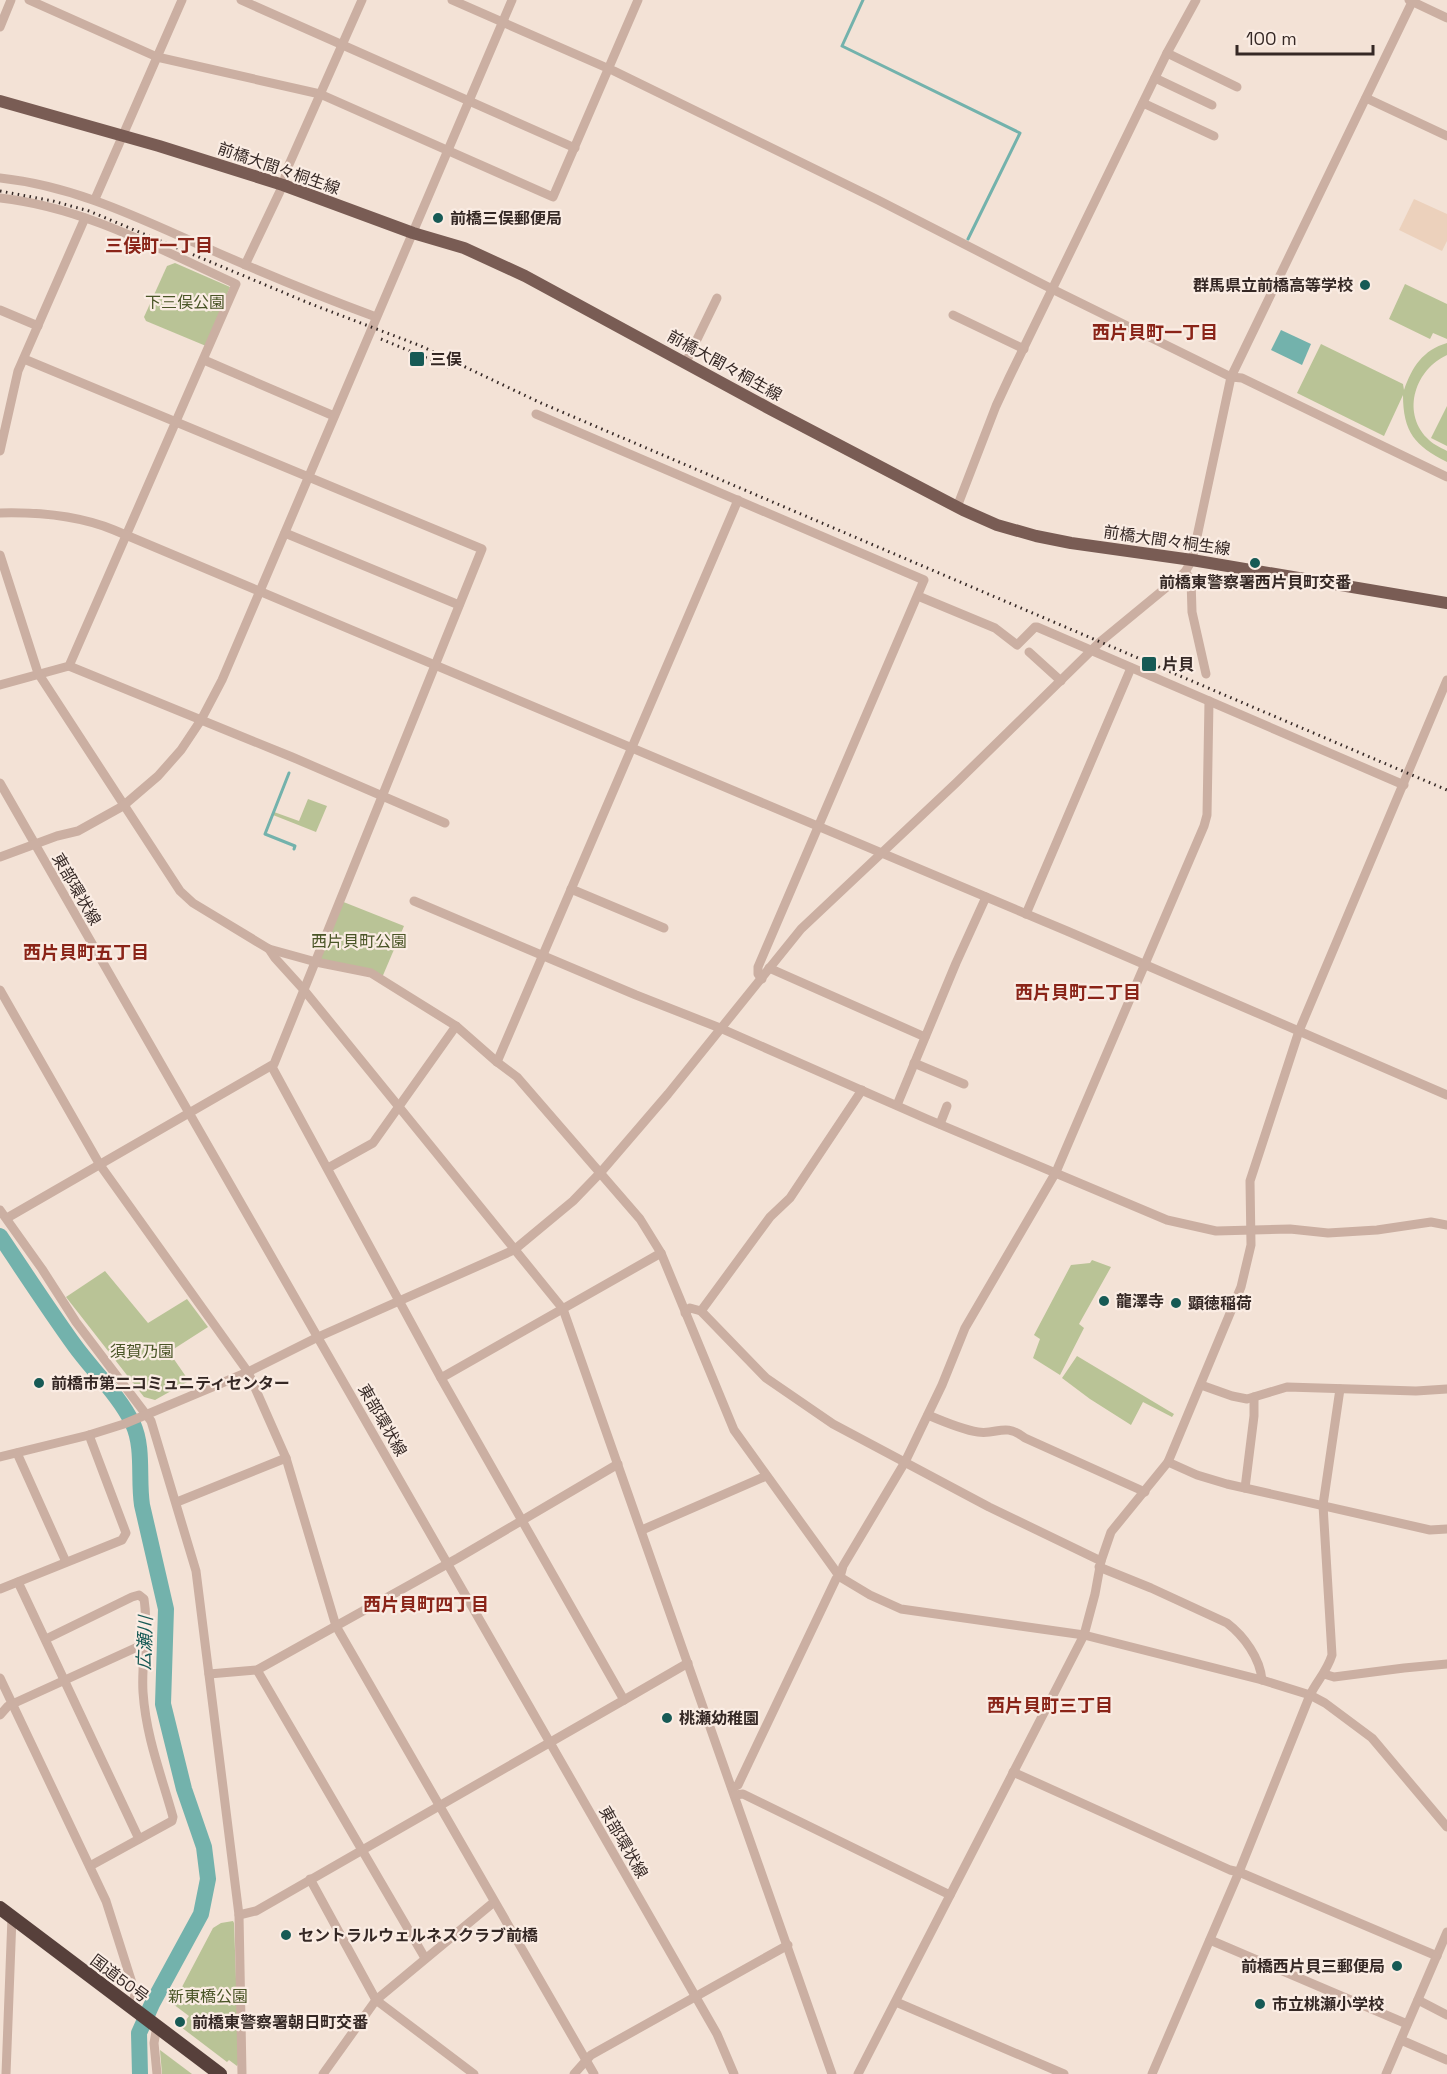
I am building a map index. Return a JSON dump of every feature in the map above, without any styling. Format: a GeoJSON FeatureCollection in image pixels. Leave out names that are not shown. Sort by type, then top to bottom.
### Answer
{"type":"FeatureCollection","features":[{"type":"Feature","properties":{"kind":"highway","name":"国道50号"},"geometry":{"type":"LineString","coordinates":[[0,1908],[220,2074]]}},
{"type":"Feature","properties":{"kind":"main road","name":"前橋大間々桐生線"},"geometry":{"type":"LineString","coordinates":[[0,101],[283,185],[413,233],[464,248],[525,276],[770,409],[957,507],[997,525],[1036,536],[1447,603]]}},
{"type":"Feature","properties":{"kind":"street"},"geometry":{"type":"LineString","coordinates":[[0,27],[11,0]]}},
{"type":"Feature","properties":{"kind":"street"},"geometry":{"type":"LineString","coordinates":[[29,0],[157,57],[320,94],[553,197],[638,0]]}},
{"type":"Feature","properties":{"kind":"street"},"geometry":{"type":"LineString","coordinates":[[95,199],[182,0]]}},
{"type":"Feature","properties":{"kind":"street"},"geometry":{"type":"LineString","coordinates":[[241,0],[575,147]]}},
{"type":"Feature","properties":{"kind":"street"},"geometry":{"type":"LineString","coordinates":[[245,265],[283,185],[285,173],[362,0]]}},
{"type":"Feature","properties":{"kind":"street"},"geometry":{"type":"LineString","coordinates":[[452,0],[609,69],[878,200],[1052,290],[1447,477]]}},
{"type":"Feature","properties":{"kind":"street"},"geometry":{"type":"LineString","coordinates":[[0,857],[78,831],[123,806],[171,762],[201,720],[222,680],[512,0]]}},
{"type":"Feature","properties":{"kind":"street"},"geometry":{"type":"LineString","coordinates":[[957,507],[996,406],[1167,53],[1196,0]]}},
{"type":"Feature","properties":{"kind":"street"},"geometry":{"type":"LineString","coordinates":[[0,1456],[89,1435],[124,1424],[248,1372],[318,1337],[514,1250],[573,1201],[668,1094],[801,929],[1100,642],[1185,572],[1192,560],[1231,376],[1412,1],[1447,18]]}},
{"type":"Feature","properties":{"kind":"street"},"geometry":{"type":"LineString","coordinates":[[1167,53],[1237,87]]}},
{"type":"Feature","properties":{"kind":"street"},"geometry":{"type":"LineString","coordinates":[[1155,78],[1212,105]]}},
{"type":"Feature","properties":{"kind":"street"},"geometry":{"type":"LineString","coordinates":[[1366,98],[1447,136]]}},
{"type":"Feature","properties":{"kind":"street"},"geometry":{"type":"LineString","coordinates":[[1143,103],[1214,136]]}},
{"type":"Feature","properties":{"kind":"street"},"geometry":{"type":"LineString","coordinates":[[0,178],[35,183],[95,199],[292,286],[376,317]]}},
{"type":"Feature","properties":{"kind":"street"},"geometry":{"type":"LineString","coordinates":[[0,198],[58,209],[86,218],[236,284],[69,666]]}},
{"type":"Feature","properties":{"kind":"street"},"geometry":{"type":"LineString","coordinates":[[0,451],[2,431],[18,371],[86,218]]}},
{"type":"Feature","properties":{"kind":"street"},"geometry":{"type":"LineString","coordinates":[[686,362],[717,297]]}},
{"type":"Feature","properties":{"kind":"street"},"geometry":{"type":"LineString","coordinates":[[0,310],[38,326]]}},
{"type":"Feature","properties":{"kind":"street"},"geometry":{"type":"LineString","coordinates":[[953,315],[1024,349]]}},
{"type":"Feature","properties":{"kind":"street"},"geometry":{"type":"LineString","coordinates":[[7,1218],[272,1067],[482,549],[24,359]]}},
{"type":"Feature","properties":{"kind":"street"},"geometry":{"type":"LineString","coordinates":[[204,360],[334,416]]}},
{"type":"Feature","properties":{"kind":"street"},"geometry":{"type":"LineString","coordinates":[[536,414],[922,579],[924,582],[758,967],[758,974],[762,979]]}},
{"type":"Feature","properties":{"kind":"street"},"geometry":{"type":"LineString","coordinates":[[497,1062],[738,500]]}},
{"type":"Feature","properties":{"kind":"street"},"geometry":{"type":"LineString","coordinates":[[0,513],[67,516],[101,525],[126,535],[819,826],[1447,1095]]}},
{"type":"Feature","properties":{"kind":"street"},"geometry":{"type":"LineString","coordinates":[[285,533],[459,605]]}},
{"type":"Feature","properties":{"kind":"street"},"geometry":{"type":"LineString","coordinates":[[0,555],[38,674],[123,806],[186,898],[269,949],[371,974],[432,1009],[517,1077],[640,1219],[661,1253],[734,1430],[840,1577],[870,1595],[901,1609],[1084,1635],[1262,1680],[1310,1695],[1372,1738],[1447,1827]]}},
{"type":"Feature","properties":{"kind":"street"},"geometry":{"type":"LineString","coordinates":[[1185,572],[1191,579],[1192,612],[1206,674]]}},
{"type":"Feature","properties":{"kind":"street"},"geometry":{"type":"LineString","coordinates":[[918,596],[998,630],[1017,645],[1035,627],[1404,785]]}},
{"type":"Feature","properties":{"kind":"street"},"geometry":{"type":"LineString","coordinates":[[1029,652],[1061,681]]}},
{"type":"Feature","properties":{"kind":"street"},"geometry":{"type":"LineString","coordinates":[[0,685],[69,666],[445,823]]}},
{"type":"Feature","properties":{"kind":"street"},"geometry":{"type":"LineString","coordinates":[[1026,914],[1131,668]]}},
{"type":"Feature","properties":{"kind":"street"},"geometry":{"type":"LineString","coordinates":[[858,2074],[1084,1635],[1100,1564],[1113,1526],[1145,1492],[1168,1462],[1201,1384],[1241,1287],[1251,1245],[1250,1181],[1299,1031],[1447,680]]}},
{"type":"Feature","properties":{"kind":"street"},"geometry":{"type":"LineString","coordinates":[[733,1792],[836,1580],[840,1577],[843,1566],[905,1462],[965,1328],[1056,1172],[1146,966],[1206,821],[1209,700]]}},
{"type":"Feature","properties":{"kind":"street","name":"東部環状線"},"geometry":{"type":"LineString","coordinates":[[0,783],[717,2034],[734,2074]]}},
{"type":"Feature","properties":{"kind":"street"},"geometry":{"type":"LineString","coordinates":[[571,889],[664,928]]}},
{"type":"Feature","properties":{"kind":"street"},"geometry":{"type":"LineString","coordinates":[[897,1105],[986,897]]}},
{"type":"Feature","properties":{"kind":"street"},"geometry":{"type":"LineString","coordinates":[[414,901],[720,1028],[1175,1223],[1216,1231],[1290,1229],[1328,1233],[1377,1230],[1431,1221],[1447,1226]]}},
{"type":"Feature","properties":{"kind":"street"},"geometry":{"type":"LineString","coordinates":[[269,949],[563,1309],[832,2074]]}},
{"type":"Feature","properties":{"kind":"street"},"geometry":{"type":"LineString","coordinates":[[769,968],[925,1037]]}},
{"type":"Feature","properties":{"kind":"street"},"geometry":{"type":"LineString","coordinates":[[0,990],[100,1165],[248,1372],[286,1458],[336,1626],[594,2074]]}},
{"type":"Feature","properties":{"kind":"street"},"geometry":{"type":"LineString","coordinates":[[328,1168],[370,1146],[456,1026]]}},
{"type":"Feature","properties":{"kind":"street"},"geometry":{"type":"LineString","coordinates":[[914,1063],[964,1084]]}},
{"type":"Feature","properties":{"kind":"street"},"geometry":{"type":"LineString","coordinates":[[272,1067],[398,1301],[624,1700]]}},
{"type":"Feature","properties":{"kind":"street"},"geometry":{"type":"LineString","coordinates":[[701,1311],[770,1217],[790,1198],[862,1090]]}},
{"type":"Feature","properties":{"kind":"street"},"geometry":{"type":"LineString","coordinates":[[940,1124],[947,1106]]}},
{"type":"Feature","properties":{"kind":"street"},"geometry":{"type":"LineString","coordinates":[[0,1210],[142,1416],[152,1421],[177,1502],[198,1580],[238,1915],[242,2074]]}},
{"type":"Feature","properties":{"kind":"street"},"geometry":{"type":"LineString","coordinates":[[441,1378],[661,1253]]}},
{"type":"Feature","properties":{"kind":"street"},"geometry":{"type":"LineString","coordinates":[[685,1313],[690,1308],[701,1311],[766,1378],[833,1424],[1100,1564],[1227,1623],[1236,1630],[1250,1649],[1260,1667],[1262,1680]]}},
{"type":"Feature","properties":{"kind":"street"},"geometry":{"type":"LineString","coordinates":[[1201,1384],[1240,1398],[1254,1397],[1287,1387],[1447,1389]]}},
{"type":"Feature","properties":{"kind":"street"},"geometry":{"type":"LineString","coordinates":[[1152,2074],[1239,1872],[1310,1695],[1331,1659],[1333,1648],[1323,1505],[1340,1389]]}},
{"type":"Feature","properties":{"kind":"street"},"geometry":{"type":"LineString","coordinates":[[1245,1488],[1254,1416],[1254,1397]]}},
{"type":"Feature","properties":{"kind":"street"},"geometry":{"type":"LineString","coordinates":[[928,1415],[978,1432],[1004,1429],[1017,1432],[1024,1438],[1145,1492]]}},
{"type":"Feature","properties":{"kind":"street"},"geometry":{"type":"LineString","coordinates":[[0,1589],[122,1539],[126,1533],[89,1435]]}},
{"type":"Feature","properties":{"kind":"street"},"geometry":{"type":"LineString","coordinates":[[16,1453],[66,1562]]}},
{"type":"Feature","properties":{"kind":"street"},"geometry":{"type":"LineString","coordinates":[[177,1502],[286,1458]]}},
{"type":"Feature","properties":{"kind":"street"},"geometry":{"type":"LineString","coordinates":[[1168,1462],[1197,1475],[1245,1488],[1430,1530],[1447,1529]]}},
{"type":"Feature","properties":{"kind":"street"},"geometry":{"type":"LineString","coordinates":[[209,1674],[257,1670],[618,1464]]}},
{"type":"Feature","properties":{"kind":"street"},"geometry":{"type":"LineString","coordinates":[[642,1530],[766,1476]]}},
{"type":"Feature","properties":{"kind":"street"},"geometry":{"type":"LineString","coordinates":[[18,1582],[139,1839]]}},
{"type":"Feature","properties":{"kind":"street"},"geometry":{"type":"LineString","coordinates":[[46,1638],[139,1595],[144,1599],[143,1688],[146,1725],[173,1817],[172,1821],[90,1866]]}},
{"type":"Feature","properties":{"kind":"street"},"geometry":{"type":"LineString","coordinates":[[0,1715],[6,1707],[144,1644]]}},
{"type":"Feature","properties":{"kind":"street"},"geometry":{"type":"LineString","coordinates":[[238,1915],[256,1911],[688,1663]]}},
{"type":"Feature","properties":{"kind":"street"},"geometry":{"type":"LineString","coordinates":[[1324,1674],[1334,1677],[1447,1664]]}},
{"type":"Feature","properties":{"kind":"street"},"geometry":{"type":"LineString","coordinates":[[257,1670],[425,1958]]}},
{"type":"Feature","properties":{"kind":"street"},"geometry":{"type":"LineString","coordinates":[[0,1678],[114,1920],[134,1986],[134,2009]]}},
{"type":"Feature","properties":{"kind":"street"},"geometry":{"type":"LineString","coordinates":[[1013,1772],[1230,1870],[1437,1956]]}},
{"type":"Feature","properties":{"kind":"street"},"geometry":{"type":"LineString","coordinates":[[733,1792],[742,1794],[950,1895]]}},
{"type":"Feature","properties":{"kind":"street"},"geometry":{"type":"LineString","coordinates":[[310,1879],[376,2000],[474,2074]]}},
{"type":"Feature","properties":{"kind":"street"},"geometry":{"type":"LineString","coordinates":[[323,2074],[376,2000],[494,1902]]}},
{"type":"Feature","properties":{"kind":"street"},"geometry":{"type":"LineString","coordinates":[[6,2074],[5,1998],[12,1917]]}},
{"type":"Feature","properties":{"kind":"street"},"geometry":{"type":"LineString","coordinates":[[1386,2074],[1447,1932]]}},
{"type":"Feature","properties":{"kind":"street"},"geometry":{"type":"LineString","coordinates":[[1210,1940],[1407,2024]]}},
{"type":"Feature","properties":{"kind":"street"},"geometry":{"type":"LineString","coordinates":[[574,2074],[585,2060],[788,1945]]}},
{"type":"Feature","properties":{"kind":"street"},"geometry":{"type":"LineString","coordinates":[[1418,2000],[1447,2015]]}},
{"type":"Feature","properties":{"kind":"street"},"geometry":{"type":"LineString","coordinates":[[896,2002],[1064,2074]]}},
{"type":"Feature","properties":{"kind":"street"},"geometry":{"type":"LineString","coordinates":[[156,2026],[154,2043],[157,2074]]}},
{"type":"Feature","properties":{"kind":"street"},"geometry":{"type":"LineString","coordinates":[[1401,2040],[1447,2060]]}},
{"type":"Feature","properties":{"kind":"green space","name":"下三俣公園"},"geometry":{"type":"Polygon","coordinates":[[[175,263],[230,287],[206,346],[146,321],[144,317],[167,266],[175,263]]]}},
{"type":"Feature","properties":{"kind":"green space"},"geometry":{"type":"Polygon","coordinates":[[[1405,284],[1447,304],[1447,339],[1433,333],[1430,339],[1389,319],[1405,284]]]}},
{"type":"Feature","properties":{"kind":"green space"},"geometry":{"type":"Polygon","coordinates":[[[1447,343],[1447,355],[1436,361],[1420,380],[1414,404],[1419,427],[1429,440],[1447,451],[1447,462],[1419,444],[1413,436],[1405,419],[1403,395],[1384,436],[1297,393],[1321,344],[1403,384],[1404,390],[1420,360],[1431,350],[1447,343]]]}},
{"type":"Feature","properties":{"kind":"green space"},"geometry":{"type":"Polygon","coordinates":[[[1447,406],[1447,446],[1431,438],[1447,406]]]}},
{"type":"Feature","properties":{"kind":"green space"},"geometry":{"type":"Polygon","coordinates":[[[308,799],[327,806],[316,832],[273,815],[274,812],[299,821],[308,799]]]}},
{"type":"Feature","properties":{"kind":"green space","name":"西片貝町公園"},"geometry":{"type":"Polygon","coordinates":[[[341,901],[404,926],[381,980],[316,962],[341,901]]]}},
{"type":"Feature","properties":{"kind":"green space"},"geometry":{"type":"Polygon","coordinates":[[[1092,1260],[1111,1267],[1079,1324],[1084,1328],[1060,1375],[1033,1358],[1040,1339],[1034,1335],[1071,1265],[1090,1263],[1092,1260]]]}},
{"type":"Feature","properties":{"kind":"green space","name":"須賀乃園"},"geometry":{"type":"Polygon","coordinates":[[[105,1271],[148,1323],[187,1299],[208,1327],[169,1352],[189,1381],[155,1400],[144,1397],[66,1297],[105,1271]]]}},
{"type":"Feature","properties":{"kind":"green space"},"geometry":{"type":"Polygon","coordinates":[[[1077,1356],[1174,1414],[1172,1417],[1143,1402],[1131,1425],[1062,1378],[1077,1356]]]}},
{"type":"Feature","properties":{"kind":"green space","name":"新東橋公園"},"geometry":{"type":"Polygon","coordinates":[[[233,1921],[239,2062],[237,2066],[229,2060],[227,2062],[181,2027],[189,2016],[173,2004],[213,1928],[221,1923],[233,1921]]]}},
{"type":"Feature","properties":{"kind":"green space","name":"新東橋公園"},"geometry":{"type":"Polygon","coordinates":[[[160,2050],[192,2074],[162,2074],[160,2050]]]}},
{"type":"Feature","properties":{"kind":"shaded area"},"geometry":{"type":"Polygon","coordinates":[[[1414,199],[1447,214],[1447,241],[1442,251],[1399,230],[1414,199]]]}},
{"type":"Feature","properties":{"kind":"water"},"geometry":{"type":"Polygon","coordinates":[[[1281,330],[1311,344],[1302,365],[1271,350],[1281,330]]]}},
{"type":"Feature","properties":{"kind":"waterway"},"geometry":{"type":"LineString","coordinates":[[863,0],[842,46],[1020,133],[968,239]]}},
{"type":"Feature","properties":{"kind":"waterway"},"geometry":{"type":"LineString","coordinates":[[289,773],[265,834],[295,846],[294,849]]}},
{"type":"Feature","properties":{"kind":"waterway","name":"広瀬川"},"geometry":{"type":"LineString","coordinates":[[0,1236],[75,1346],[121,1403],[133,1424],[140,1453],[142,1505],[166,1609],[163,1704],[184,1789],[204,1847],[208,1879],[201,1914],[152,2004],[139,2033],[140,2074]]}},
{"type":"Feature","properties":{"kind":"railway"},"geometry":{"type":"LineString","coordinates":[[0,191],[53,201],[89,211],[311,304],[421,346],[541,403],[1447,790]]}},
{"type":"Feature","properties":{"kind":"railway"},"geometry":{"type":"LineString","coordinates":[[381,339],[448,367]]}},
{"type":"Feature","properties":{"kind":"place","name":"前橋三俣郵便局"},"geometry":{"type":"Point","coordinates":[438,218]}},
{"type":"Feature","properties":{"kind":"place","name":"群馬県立前橋高等学校"},"geometry":{"type":"Point","coordinates":[1365,285]}},
{"type":"Feature","properties":{"kind":"place","name":"三俣"},"geometry":{"type":"Point","coordinates":[417,359]}},
{"type":"Feature","properties":{"kind":"place","name":"前橋東警察署西片貝町交番"},"geometry":{"type":"Point","coordinates":[1255,563]}},
{"type":"Feature","properties":{"kind":"place","name":"片貝"},"geometry":{"type":"Point","coordinates":[1149,664]}},
{"type":"Feature","properties":{"kind":"place","name":"龍澤寺"},"geometry":{"type":"Point","coordinates":[1104,1301]}},
{"type":"Feature","properties":{"kind":"place","name":"顕徳稲荷"},"geometry":{"type":"Point","coordinates":[1176,1303]}},
{"type":"Feature","properties":{"kind":"place","name":"前橋市第二コミュニティセンター"},"geometry":{"type":"Point","coordinates":[39,1383]}},
{"type":"Feature","properties":{"kind":"place","name":"桃瀬幼稚園"},"geometry":{"type":"Point","coordinates":[667,1718]}},
{"type":"Feature","properties":{"kind":"place","name":"セントラルウェルネスクラブ前橋"},"geometry":{"type":"Point","coordinates":[286,1935]}},
{"type":"Feature","properties":{"kind":"place","name":"前橋西片貝三郵便局"},"geometry":{"type":"Point","coordinates":[1397,1966]}},
{"type":"Feature","properties":{"kind":"place","name":"市立桃瀬小学校"},"geometry":{"type":"Point","coordinates":[1260,2004]}},
{"type":"Feature","properties":{"kind":"place","name":"前橋東警察署朝日町交番"},"geometry":{"type":"Point","coordinates":[180,2022]}},
{"type":"Feature","properties":{"kind":"district","name":"三俣町一丁目"},"geometry":{"type":"Point","coordinates":[159,246]}},
{"type":"Feature","properties":{"kind":"district","name":"西片貝町一丁目"},"geometry":{"type":"Point","coordinates":[1155,333]}},
{"type":"Feature","properties":{"kind":"district","name":"西片貝町五丁目"},"geometry":{"type":"Point","coordinates":[86,953]}},
{"type":"Feature","properties":{"kind":"district","name":"西片貝町二丁目"},"geometry":{"type":"Point","coordinates":[1078,993]}},
{"type":"Feature","properties":{"kind":"district","name":"西片貝町四丁目"},"geometry":{"type":"Point","coordinates":[426,1605]}},
{"type":"Feature","properties":{"kind":"district","name":"西片貝町三丁目"},"geometry":{"type":"Point","coordinates":[1050,1706]}}]}
